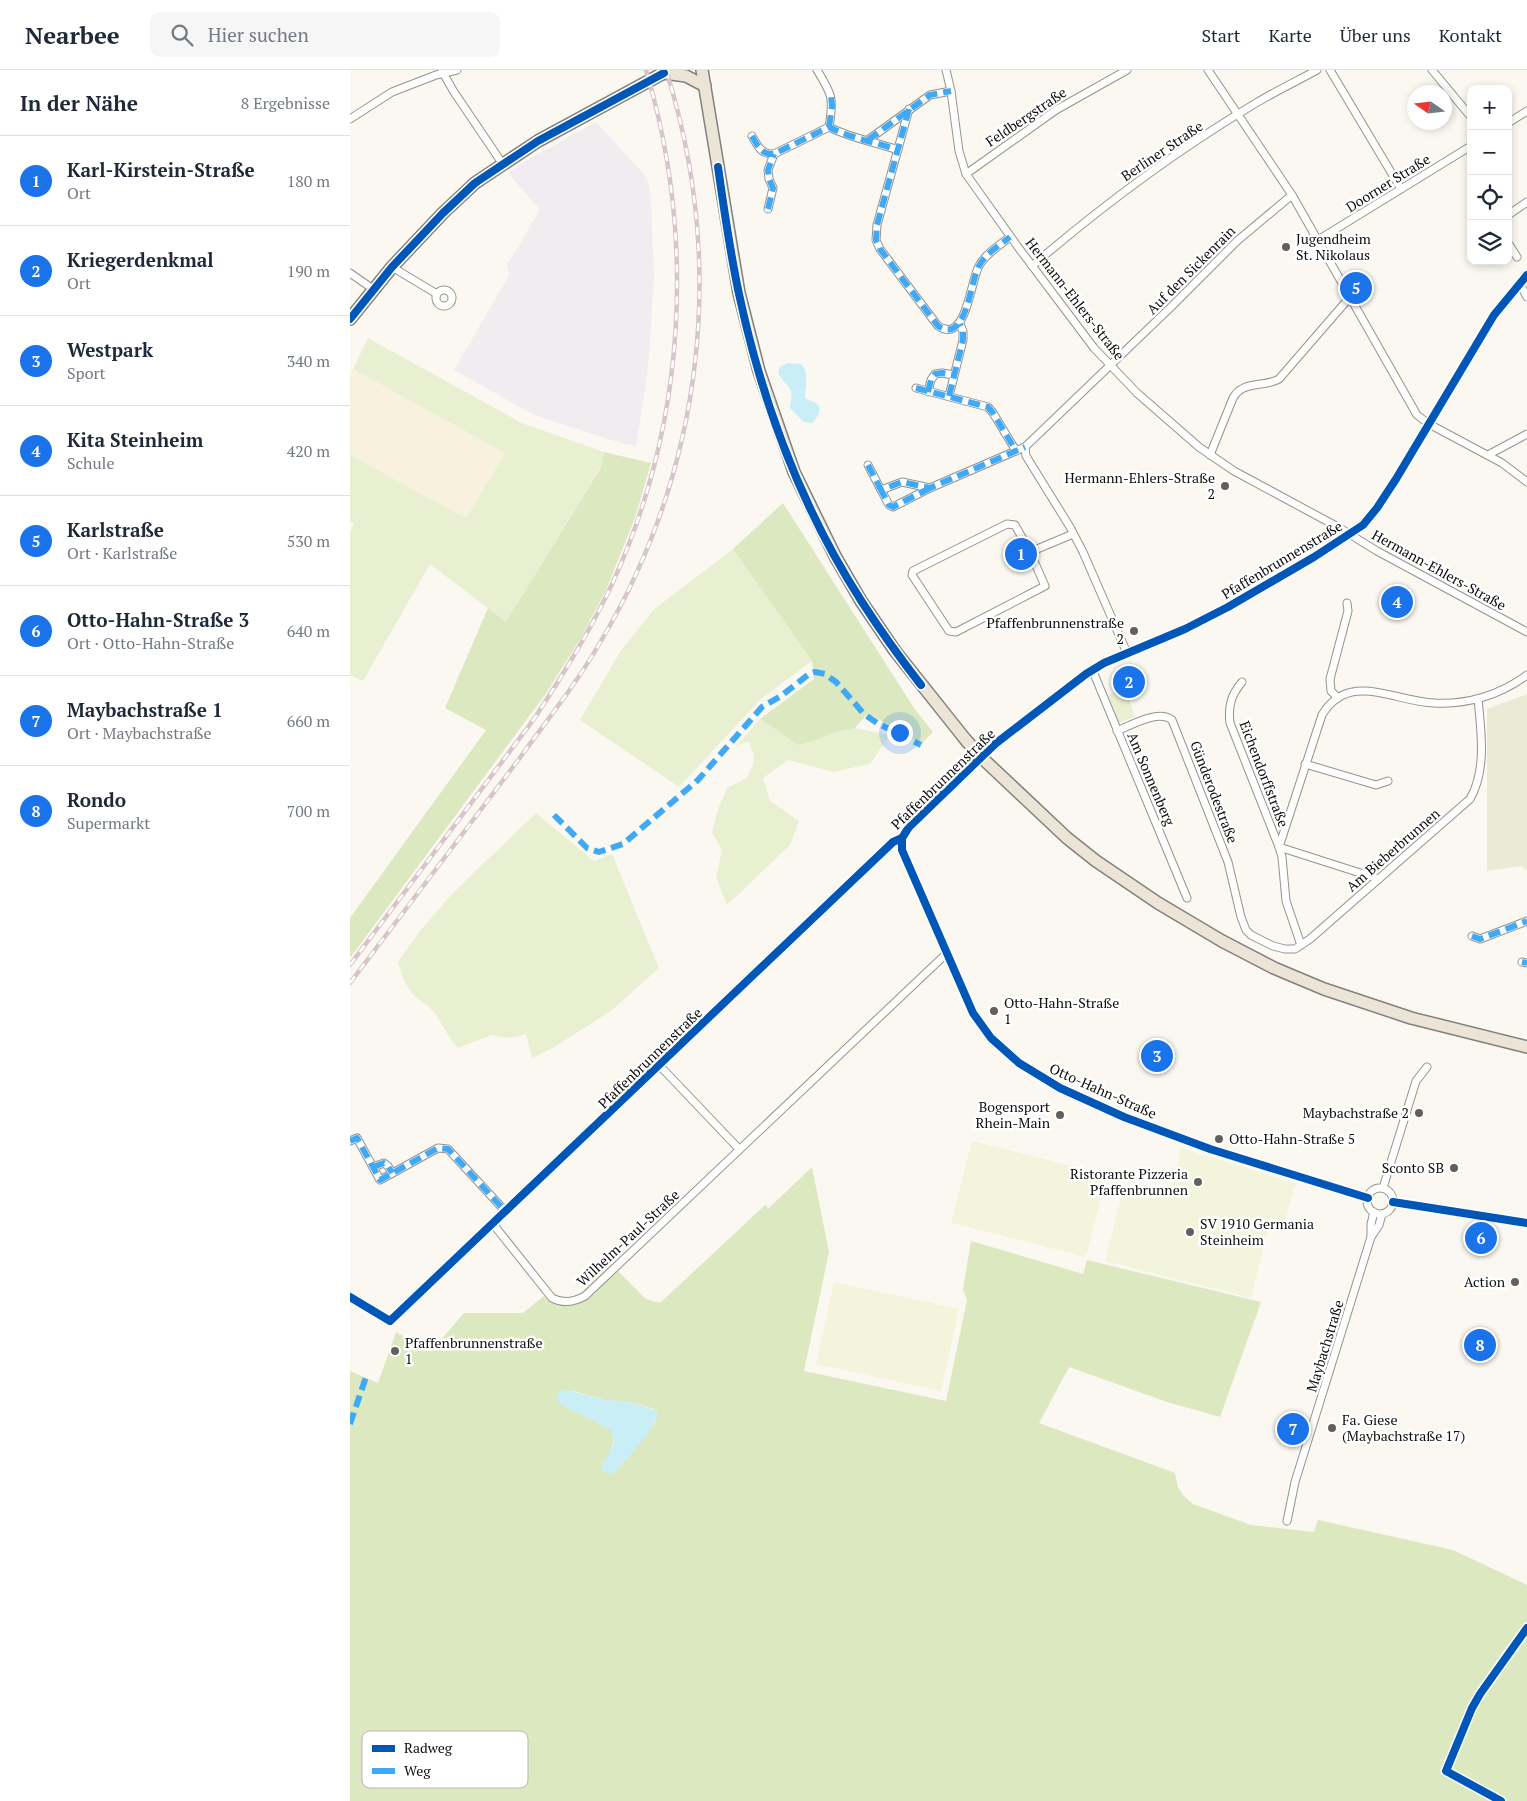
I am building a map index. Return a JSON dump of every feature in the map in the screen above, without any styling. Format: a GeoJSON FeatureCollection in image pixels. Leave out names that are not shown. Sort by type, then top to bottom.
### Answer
{"type":"FeatureCollection","features":[{"type":"Feature","properties":{"kind":"main road"},"geometry":{"type":"LineString","coordinates":[[702,70],[740,300],[761,379],[794,472],[832,549],[861,601],[895,651],[980,757],[1056,829],[1079,848],[1158,903],[1222,941],[1274,968],[1324,989],[1411,1018],[1527,1046]]}},
{"type":"Feature","properties":{"kind":"main road"},"geometry":{"type":"LineString","coordinates":[[350,319],[392,267],[454,202],[475,183],[502,163],[564,126],[667,71],[686,76],[704,86]]}},
{"type":"Feature","properties":{"kind":"street"},"geometry":{"type":"LineString","coordinates":[[350,120],[387,95],[443,72],[457,70]]}},
{"type":"Feature","properties":{"kind":"street"},"geometry":{"type":"LineString","coordinates":[[817,70],[830,90],[832,101],[829,127]]}},
{"type":"Feature","properties":{"kind":"street","name":"Hermann-Ehlers-Straße"},"geometry":{"type":"LineString","coordinates":[[946,70],[951,91],[959,151],[966,174],[1010,237],[1094,348],[1109,366],[1153,409],[1210,455],[1234,471],[1527,632]]}},
{"type":"Feature","properties":{"kind":"street","name":"Feldbergstraße"},"geometry":{"type":"LineString","coordinates":[[966,174],[1056,110],[1127,70]]}},
{"type":"Feature","properties":{"kind":"street"},"geometry":{"type":"LineString","coordinates":[[1208,70],[1292,195],[1413,409],[1420,418],[1429,424],[1511,468],[1527,482]]}},
{"type":"Feature","properties":{"kind":"street","name":"Berliner Straße"},"geometry":{"type":"LineString","coordinates":[[1032,266],[1068,235],[1125,191],[1238,115],[1317,70]]}},
{"type":"Feature","properties":{"kind":"street"},"geometry":{"type":"LineString","coordinates":[[1330,70],[1401,188]]}},
{"type":"Feature","properties":{"kind":"street"},"geometry":{"type":"LineString","coordinates":[[1432,70],[1467,112]]}},
{"type":"Feature","properties":{"kind":"street"},"geometry":{"type":"LineString","coordinates":[[443,72],[462,105],[502,163]]}},
{"type":"Feature","properties":{"kind":"street"},"geometry":{"type":"LineString","coordinates":[[868,140],[930,95],[951,91]]}},
{"type":"Feature","properties":{"kind":"street"},"geometry":{"type":"LineString","coordinates":[[910,108],[877,225],[876,240],[880,249],[934,322],[946,330],[960,324],[980,263],[1010,237]]}},
{"type":"Feature","properties":{"kind":"street"},"geometry":{"type":"LineString","coordinates":[[1512,120],[1527,111]]}},
{"type":"Feature","properties":{"kind":"street"},"geometry":{"type":"LineString","coordinates":[[829,127],[845,135],[898,150]]}},
{"type":"Feature","properties":{"kind":"street"},"geometry":{"type":"LineString","coordinates":[[752,136],[762,152],[767,155],[774,154],[829,127]]}},
{"type":"Feature","properties":{"kind":"street","name":"Doorner Straße"},"geometry":{"type":"LineString","coordinates":[[1318,240],[1467,148]]}},
{"type":"Feature","properties":{"kind":"street"},"geometry":{"type":"LineString","coordinates":[[768,210],[773,188],[768,170],[774,154]]}},
{"type":"Feature","properties":{"kind":"street","name":"Auf den Sickenrain"},"geometry":{"type":"LineString","coordinates":[[881,490],[889,505],[893,507],[930,488],[1025,447],[1237,241],[1292,195]]}},
{"type":"Feature","properties":{"kind":"street"},"geometry":{"type":"LineString","coordinates":[[1512,212],[1527,202]]}},
{"type":"Feature","properties":{"kind":"street"},"geometry":{"type":"LineString","coordinates":[[1512,249],[1517,257]]}},
{"type":"Feature","properties":{"kind":"street"},"geometry":{"type":"LineString","coordinates":[[392,267],[437,294]]}},
{"type":"Feature","properties":{"kind":"street"},"geometry":{"type":"LineString","coordinates":[[350,273],[373,289]]}},
{"type":"Feature","properties":{"kind":"street","name":"Pfaffenbrunnenstraße"},"geometry":{"type":"LineString","coordinates":[[350,1296],[390,1321],[660,1066],[893,842],[902,838],[909,827],[980,757],[1011,730],[1092,670],[1185,629],[1220,611],[1314,557],[1363,525],[1377,508],[1494,315],[1527,276]]}},
{"type":"Feature","properties":{"kind":"street"},"geometry":{"type":"LineString","coordinates":[[1520,284],[1527,297]]}},
{"type":"Feature","properties":{"kind":"street"},"geometry":{"type":"LineString","coordinates":[[1210,455],[1233,398],[1238,391],[1249,386],[1279,379],[1350,297]]}},
{"type":"Feature","properties":{"kind":"street"},"geometry":{"type":"LineString","coordinates":[[948,396],[963,340],[963,331],[960,324]]}},
{"type":"Feature","properties":{"kind":"street"},"geometry":{"type":"LineString","coordinates":[[928,392],[931,380],[935,374],[954,375]]}},
{"type":"Feature","properties":{"kind":"street"},"geometry":{"type":"LineString","coordinates":[[916,388],[983,405],[991,410],[1016,451]]}},
{"type":"Feature","properties":{"kind":"street"},"geometry":{"type":"LineString","coordinates":[[1488,455],[1527,434]]}},
{"type":"Feature","properties":{"kind":"street"},"geometry":{"type":"LineString","coordinates":[[1025,447],[1026,456],[1083,552],[1127,653]]}},
{"type":"Feature","properties":{"kind":"street"},"geometry":{"type":"LineString","coordinates":[[868,464],[881,490],[902,482],[930,488]]}},
{"type":"Feature","properties":{"kind":"street"},"geometry":{"type":"LineString","coordinates":[[1007,524],[1015,524],[1030,552],[1045,586],[956,632],[949,631],[912,575],[913,571],[1007,524]]}},
{"type":"Feature","properties":{"kind":"street"},"geometry":{"type":"LineString","coordinates":[[1030,552],[1073,534]]}},
{"type":"Feature","properties":{"kind":"street"},"geometry":{"type":"LineString","coordinates":[[1338,698],[1331,691],[1330,679],[1348,611],[1347,603]]}},
{"type":"Feature","properties":{"kind":"street","name":"Am Sonnenberg"},"geometry":{"type":"LineString","coordinates":[[1092,670],[1187,898]]}},
{"type":"Feature","properties":{"kind":"street"},"geometry":{"type":"LineString","coordinates":[[1379,879],[1279,847],[1322,715],[1328,706],[1338,698],[1355,691],[1366,690],[1433,704],[1453,703],[1478,699],[1508,687],[1527,675]]}},
{"type":"Feature","properties":{"kind":"street","name":"Eichendorffstraße"},"geometry":{"type":"LineString","coordinates":[[1242,682],[1230,700],[1230,723],[1279,847],[1282,857],[1286,901],[1301,945]]}},
{"type":"Feature","properties":{"kind":"street","name":"Am Bieberbrunnen"},"geometry":{"type":"LineString","coordinates":[[1301,945],[1463,806],[1471,796],[1477,780],[1481,755],[1482,736],[1478,699]]}},
{"type":"Feature","properties":{"kind":"street","name":"Günderodestraße"},"geometry":{"type":"LineString","coordinates":[[1117,731],[1158,715],[1166,716],[1172,720],[1228,862],[1241,917],[1246,930],[1252,935],[1280,948],[1295,949],[1301,945]]}},
{"type":"Feature","properties":{"kind":"street"},"geometry":{"type":"LineString","coordinates":[[1305,764],[1376,785],[1388,781]]}},
{"type":"Feature","properties":{"kind":"street","name":"Otto-Hahn-Straße"},"geometry":{"type":"LineString","coordinates":[[902,838],[902,850],[968,1003],[978,1022],[1019,1063],[1040,1077],[1091,1103],[1186,1141],[1368,1198]]}},
{"type":"Feature","properties":{"kind":"street"},"geometry":{"type":"LineString","coordinates":[[1472,936],[1480,939],[1527,921]]}},
{"type":"Feature","properties":{"kind":"street","name":"Wilhelm-Paul-Straße"},"geometry":{"type":"LineString","coordinates":[[493,1224],[552,1298],[563,1302],[577,1300],[589,1293],[946,954]]}},
{"type":"Feature","properties":{"kind":"street"},"geometry":{"type":"LineString","coordinates":[[660,1066],[740,1149]]}},
{"type":"Feature","properties":{"kind":"street"},"geometry":{"type":"LineString","coordinates":[[1383,1188],[1416,1081],[1427,1067]]}},
{"type":"Feature","properties":{"kind":"street"},"geometry":{"type":"LineString","coordinates":[[350,1142],[357,1138],[380,1180],[441,1147],[451,1151],[506,1212]]}},
{"type":"Feature","properties":{"kind":"street"},"geometry":{"type":"LineString","coordinates":[[373,1167],[384,1163],[392,1173]]}},
{"type":"Feature","properties":{"kind":"street"},"geometry":{"type":"LineString","coordinates":[[1383,1188],[1389,1192],[1393,1202],[1390,1210],[1382,1214],[1374,1212],[1368,1206],[1368,1198],[1375,1189],[1383,1188]]}},
{"type":"Feature","properties":{"kind":"street"},"geometry":{"type":"LineString","coordinates":[[1393,1202],[1527,1223]]}},
{"type":"Feature","properties":{"kind":"street","name":"Maybachstraße"},"geometry":{"type":"LineString","coordinates":[[1371,1237],[1371,1224],[1374,1212]]}},
{"type":"Feature","properties":{"kind":"street","name":"Maybachstraße"},"geometry":{"type":"LineString","coordinates":[[1288,1521],[1295,1482],[1371,1237],[1382,1214]]}},
{"type":"Feature","properties":{"kind":"shaded area"},"geometry":{"type":"Polygon","coordinates":[[[596,122],[643,173],[648,182],[651,201],[654,275],[650,344],[636,446],[624,444],[534,415],[454,370],[509,275],[507,265],[540,210],[508,173],[522,163],[596,122]]]}},
{"type":"Feature","properties":{"kind":"shaded area"},"geometry":{"type":"Polygon","coordinates":[[[353,369],[505,453],[466,518],[350,455],[350,376],[353,369]]]}},
{"type":"Feature","properties":{"kind":"green space"},"geometry":{"type":"Polygon","coordinates":[[[368,338],[522,423],[604,452],[601,466],[506,622],[430,564],[363,681],[350,675],[350,532],[354,524],[350,522],[350,455],[466,518],[505,453],[353,369],[368,338]]]}},
{"type":"Feature","properties":{"kind":"green space"},"geometry":{"type":"Polygon","coordinates":[[[604,452],[651,463],[635,518],[606,590],[582,636],[547,692],[350,958],[350,918],[486,730],[445,708],[488,608],[506,622],[601,467],[604,452]]]}},
{"type":"Feature","properties":{"kind":"green space"},"geometry":{"type":"Polygon","coordinates":[[[783,503],[914,708],[933,732],[921,744],[868,713],[855,728],[832,733],[817,740],[798,745],[760,719],[814,679],[812,661],[733,549],[783,503]]]}},
{"type":"Feature","properties":{"kind":"green space"},"geometry":{"type":"Polygon","coordinates":[[[733,549],[812,661],[761,699],[679,787],[580,720],[620,652],[653,610],[733,549]]]}},
{"type":"Feature","properties":{"kind":"green space"},"geometry":{"type":"Polygon","coordinates":[[[1125,689],[1135,717],[1118,723],[1108,695],[1125,689]]]}},
{"type":"Feature","properties":{"kind":"green space"},"geometry":{"type":"Polygon","coordinates":[[[1527,694],[1527,869],[1525,870],[1522,866],[1487,871],[1487,709],[1527,694]]]}},
{"type":"Feature","properties":{"kind":"green space"},"geometry":{"type":"Polygon","coordinates":[[[760,719],[798,745],[817,740],[832,733],[855,728],[890,735],[870,764],[833,772],[788,760],[763,778],[770,801],[799,821],[790,845],[727,905],[716,878],[722,850],[712,832],[718,809],[727,788],[747,778],[753,764],[754,756],[749,741],[736,746],[760,719]]]}},
{"type":"Feature","properties":{"kind":"green space"},"geometry":{"type":"Polygon","coordinates":[[[536,813],[594,861],[612,854],[659,968],[611,1011],[551,1049],[532,1058],[526,1034],[510,1038],[492,1035],[458,1048],[431,1009],[409,989],[404,981],[398,962],[419,932],[452,894],[536,813]]]}},
{"type":"Feature","properties":{"kind":"green space"},"geometry":{"type":"Polygon","coordinates":[[[972,1141],[1107,1175],[1086,1257],[951,1223],[972,1141]]]}},
{"type":"Feature","properties":{"kind":"green space","name":"SV 1910 Germania Steinheim"},"geometry":{"type":"Polygon","coordinates":[[[1181,1148],[1296,1183],[1285,1221],[1271,1218],[1251,1298],[1105,1261],[1124,1185],[1169,1197],[1181,1148]]]}},
{"type":"Feature","properties":{"kind":"green space"},"geometry":{"type":"Polygon","coordinates":[[[812,1167],[829,1252],[804,1371],[946,1401],[967,1300],[963,1289],[971,1241],[1083,1274],[1087,1260],[1261,1302],[1220,1417],[1167,1402],[1069,1367],[1039,1423],[1175,1473],[1178,1487],[1183,1495],[1193,1504],[1251,1525],[1314,1532],[1318,1520],[1453,1550],[1527,1585],[1527,1801],[350,1801],[350,1371],[378,1383],[396,1332],[431,1351],[464,1313],[523,1313],[544,1296],[552,1302],[569,1304],[611,1264],[646,1299],[660,1303],[765,1205],[769,1208],[812,1167]],[[573,1391],[560,1404],[611,1429],[613,1441],[607,1459],[630,1454],[656,1421],[654,1409],[630,1402],[605,1400],[573,1391]]]}},
{"type":"Feature","properties":{"kind":"green space"},"geometry":{"type":"Polygon","coordinates":[[[834,1282],[959,1309],[941,1391],[816,1364],[834,1282]]]}},
{"type":"Feature","properties":{"kind":"water"},"geometry":{"type":"Polygon","coordinates":[[[788,363],[801,364],[804,368],[806,380],[805,398],[819,406],[817,417],[812,423],[804,422],[790,408],[791,391],[779,373],[781,366],[788,363]]]}},
{"type":"Feature","properties":{"kind":"water"},"geometry":{"type":"Polygon","coordinates":[[[566,1390],[605,1400],[630,1402],[658,1411],[657,1417],[647,1434],[613,1474],[601,1471],[613,1446],[614,1441],[611,1430],[560,1404],[557,1399],[558,1394],[560,1391],[566,1390]]]}},
{"type":"Feature","properties":{"kind":"railway"},"geometry":{"type":"LineString","coordinates":[[350,965],[545,702],[576,652],[604,600],[637,521],[656,458],[669,394],[676,329],[677,264],[672,198],[662,134],[646,70]]}},
{"type":"Feature","properties":{"kind":"railway"},"geometry":{"type":"LineString","coordinates":[[350,983],[519,759],[582,672],[601,641],[636,574],[663,506],[683,435],[695,363],[699,290],[696,216],[685,143],[666,70]]}},
{"type":"Feature","properties":{"kind":"marked path"},"geometry":{"type":"LineString","coordinates":[[868,140],[930,95],[951,91]]}},
{"type":"Feature","properties":{"kind":"marked path"},"geometry":{"type":"LineString","coordinates":[[829,127],[832,106],[831,96]]}},
{"type":"Feature","properties":{"kind":"marked path"},"geometry":{"type":"LineString","coordinates":[[909,109],[877,225],[876,240],[880,249],[938,326],[948,329],[955,327],[966,309],[979,266],[993,250],[1010,237]]}},
{"type":"Feature","properties":{"kind":"marked path"},"geometry":{"type":"LineString","coordinates":[[752,136],[763,151],[774,154],[829,127],[854,137],[898,150]]}},
{"type":"Feature","properties":{"kind":"marked path"},"geometry":{"type":"LineString","coordinates":[[768,209],[773,188],[768,170],[774,154]]}},
{"type":"Feature","properties":{"kind":"marked path"},"geometry":{"type":"LineString","coordinates":[[949,396],[963,340],[963,331],[960,324]]}},
{"type":"Feature","properties":{"kind":"marked path"},"geometry":{"type":"LineString","coordinates":[[928,392],[931,380],[935,374],[954,375]]}},
{"type":"Feature","properties":{"kind":"marked path"},"geometry":{"type":"LineString","coordinates":[[916,388],[988,407],[1016,451]]}},
{"type":"Feature","properties":{"kind":"marked path"},"geometry":{"type":"LineString","coordinates":[[930,488],[893,507],[889,505],[881,490],[902,482],[930,488],[1025,447]]}},
{"type":"Feature","properties":{"kind":"marked path"},"geometry":{"type":"LineString","coordinates":[[868,465],[881,490]]}},
{"type":"Feature","properties":{"kind":"marked path"},"geometry":{"type":"LineString","coordinates":[[554,815],[587,848],[599,852],[623,844],[698,780],[762,707],[781,696],[809,674],[815,672],[825,674],[836,682],[864,714],[877,723],[921,745]]}},
{"type":"Feature","properties":{"kind":"marked path"},"geometry":{"type":"LineString","coordinates":[[1472,936],[1480,939],[1527,921]]}},
{"type":"Feature","properties":{"kind":"marked path"},"geometry":{"type":"LineString","coordinates":[[1522,962],[1527,963]]}},
{"type":"Feature","properties":{"kind":"marked path"},"geometry":{"type":"LineString","coordinates":[[350,1141],[357,1138],[380,1180],[438,1148],[448,1149],[506,1212]]}},
{"type":"Feature","properties":{"kind":"marked path"},"geometry":{"type":"LineString","coordinates":[[373,1167],[384,1163],[392,1173]]}},
{"type":"Feature","properties":{"kind":"marked path"},"geometry":{"type":"LineString","coordinates":[[350,1424],[366,1377]]}},
{"type":"Feature","properties":{"kind":"cycle path"},"geometry":{"type":"LineString","coordinates":[[350,319],[392,267],[443,213],[475,183],[538,141],[664,73]]}},
{"type":"Feature","properties":{"kind":"cycle path"},"geometry":{"type":"LineString","coordinates":[[718,167],[733,262],[748,334],[759,375],[787,454],[803,492],[840,566],[876,623],[921,685]]}},
{"type":"Feature","properties":{"kind":"cycle path"},"geometry":{"type":"LineString","coordinates":[[350,1297],[390,1321],[893,842],[902,838],[909,827],[995,744],[1086,674],[1104,663],[1185,629],[1228,607],[1314,557],[1363,525],[1396,479],[1494,315],[1527,275]]}},
{"type":"Feature","properties":{"kind":"cycle path"},"geometry":{"type":"LineString","coordinates":[[902,838],[902,850],[973,1013],[991,1038],[1019,1063],[1060,1088],[1124,1117],[1210,1149],[1368,1198]]}},
{"type":"Feature","properties":{"kind":"cycle path"},"geometry":{"type":"LineString","coordinates":[[1393,1202],[1527,1223]]}},
{"type":"Feature","properties":{"kind":"cycle path"},"geometry":{"type":"LineString","coordinates":[[1501,1801],[1446,1771],[1472,1708],[1527,1628]]}},
{"type":"Feature","properties":{"kind":"place","name":"Jugendheim St. Nikolaus"},"geometry":{"type":"Point","coordinates":[1286,247]}},
{"type":"Feature","properties":{"kind":"place","name":"Karlstraße"},"geometry":{"type":"Point","coordinates":[1356,288]}},
{"type":"Feature","properties":{"kind":"place","name":"Hermann-Ehlers-Straße 2"},"geometry":{"type":"Point","coordinates":[1225,486]}},
{"type":"Feature","properties":{"kind":"place","name":"Karl-Kirstein-Straße"},"geometry":{"type":"Point","coordinates":[1021,554]}},
{"type":"Feature","properties":{"kind":"place","name":"Kita Steinheim"},"geometry":{"type":"Point","coordinates":[1397,602]}},
{"type":"Feature","properties":{"kind":"place","name":"Pfaffenbrunnenstraße 2"},"geometry":{"type":"Point","coordinates":[1134,631]}},
{"type":"Feature","properties":{"kind":"place","name":"Kriegerdenkmal"},"geometry":{"type":"Point","coordinates":[1129,682]}},
{"type":"Feature","properties":{"kind":"place","name":"Otto-Hahn-Straße 1"},"geometry":{"type":"Point","coordinates":[994,1011]}},
{"type":"Feature","properties":{"kind":"place","name":"Westpark"},"geometry":{"type":"Point","coordinates":[1157,1056]}},
{"type":"Feature","properties":{"kind":"place","name":"Maybachstraße 2"},"geometry":{"type":"Point","coordinates":[1419,1113]}},
{"type":"Feature","properties":{"kind":"place","name":"Bogensport Rhein-Main"},"geometry":{"type":"Point","coordinates":[1060,1115]}},
{"type":"Feature","properties":{"kind":"place","name":"Otto-Hahn-Straße 5"},"geometry":{"type":"Point","coordinates":[1219,1139]}},
{"type":"Feature","properties":{"kind":"place","name":"Sconto SB"},"geometry":{"type":"Point","coordinates":[1454,1168]}},
{"type":"Feature","properties":{"kind":"place","name":"Ristorante Pizzeria Pfaffenbrunnen"},"geometry":{"type":"Point","coordinates":[1198,1182]}},
{"type":"Feature","properties":{"kind":"place","name":"SV 1910 Germania Steinheim"},"geometry":{"type":"Point","coordinates":[1190,1232]}},
{"type":"Feature","properties":{"kind":"place","name":"Otto-Hahn-Straße 3"},"geometry":{"type":"Point","coordinates":[1481,1238]}},
{"type":"Feature","properties":{"kind":"place","name":"Action"},"geometry":{"type":"Point","coordinates":[1515,1282]}},
{"type":"Feature","properties":{"kind":"place","name":"Rondo"},"geometry":{"type":"Point","coordinates":[1480,1345]}},
{"type":"Feature","properties":{"kind":"place","name":"Pfaffenbrunnenstraße 1"},"geometry":{"type":"Point","coordinates":[395,1351]}},
{"type":"Feature","properties":{"kind":"place","name":"Fa. Giese (Maybachstraße 17)"},"geometry":{"type":"Point","coordinates":[1332,1428]}},
{"type":"Feature","properties":{"kind":"place","name":"Maybachstraße 1"},"geometry":{"type":"Point","coordinates":[1293,1429]}}]}
